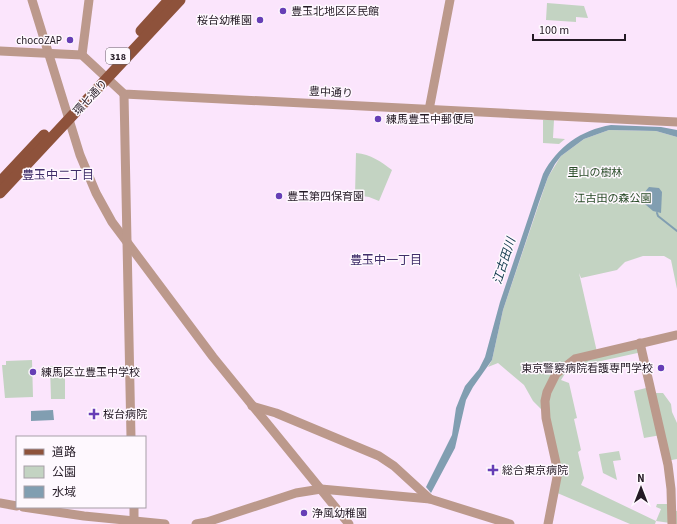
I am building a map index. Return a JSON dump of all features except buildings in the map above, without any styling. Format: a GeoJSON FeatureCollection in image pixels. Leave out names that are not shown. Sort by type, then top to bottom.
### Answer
{"type":"FeatureCollection","features":[{"type":"Feature","properties":{"kind":"main road","name":"環七通り"},"geometry":{"type":"LineString","coordinates":[[105,76],[169,0]]}},
{"type":"Feature","properties":{"kind":"main road","name":"環七通り"},"geometry":{"type":"LineString","coordinates":[[0,182],[68,115],[180,0]]}},
{"type":"Feature","properties":{"kind":"main road","name":"環七通り"},"geometry":{"type":"LineString","coordinates":[[0,193],[68,115]]}},
{"type":"Feature","properties":{"kind":"street"},"geometry":{"type":"LineString","coordinates":[[32,0],[83,161],[96,193],[112,222],[213,357],[349,524]]}},
{"type":"Feature","properties":{"kind":"street"},"geometry":{"type":"LineString","coordinates":[[82,55],[89,0]]}},
{"type":"Feature","properties":{"kind":"street"},"geometry":{"type":"LineString","coordinates":[[429,110],[450,0]]}},
{"type":"Feature","properties":{"kind":"street"},"geometry":{"type":"LineString","coordinates":[[0,51],[82,55],[124,94],[132,436]]}},
{"type":"Feature","properties":{"kind":"street","name":"豊中通り"},"geometry":{"type":"LineString","coordinates":[[124,94],[677,122]]}},
{"type":"Feature","properties":{"kind":"street"},"geometry":{"type":"LineString","coordinates":[[548,524],[558,472],[545,413],[546,397],[551,384],[562,368],[575,359],[677,335]]}},
{"type":"Feature","properties":{"kind":"street"},"geometry":{"type":"LineString","coordinates":[[640,343],[668,465],[671,489],[672,524]]}},
{"type":"Feature","properties":{"kind":"street"},"geometry":{"type":"LineString","coordinates":[[252,406],[276,413],[379,456],[394,466],[427,496]]}},
{"type":"Feature","properties":{"kind":"street"},"geometry":{"type":"LineString","coordinates":[[196,524],[207,522],[296,493],[322,489],[427,496],[510,524]]}},
{"type":"Feature","properties":{"kind":"street"},"geometry":{"type":"LineString","coordinates":[[0,503],[16,506]]}},
{"type":"Feature","properties":{"kind":"street"},"geometry":{"type":"LineString","coordinates":[[31,508],[134,523],[165,524]]}},
{"type":"Feature","properties":{"kind":"street"},"geometry":{"type":"LineString","coordinates":[[134,508],[134,523]]}},
{"type":"Feature","properties":{"kind":"green space"},"geometry":{"type":"Polygon","coordinates":[[[547,3],[584,6],[588,18],[576,17],[576,22],[546,20],[547,3]]]}},
{"type":"Feature","properties":{"kind":"green space"},"geometry":{"type":"Polygon","coordinates":[[[543,120],[554,120],[553,138],[565,139],[559,144],[543,143],[543,120]]]}},
{"type":"Feature","properties":{"kind":"green space","name":"江古田の森公園"},"geometry":{"type":"Polygon","coordinates":[[[609,130],[656,131],[677,137],[677,289],[671,260],[664,256],[643,256],[625,262],[617,270],[581,278],[579,273],[597,352],[640,343],[642,352],[574,367],[566,372],[561,380],[569,383],[577,418],[574,419],[581,450],[578,452],[584,478],[581,485],[656,521],[655,524],[630,524],[555,492],[557,482],[545,413],[533,401],[524,385],[498,363],[488,367],[492,360],[503,310],[548,177],[561,156],[584,139],[609,130]]]}},
{"type":"Feature","properties":{"kind":"green space"},"geometry":{"type":"Polygon","coordinates":[[[356,153],[380,161],[392,170],[379,201],[369,197],[355,195],[356,153]]]}},
{"type":"Feature","properties":{"kind":"green space"},"geometry":{"type":"Polygon","coordinates":[[[32,360],[33,397],[5,398],[2,365],[6,365],[6,361],[32,360]]]}},
{"type":"Feature","properties":{"kind":"green space"},"geometry":{"type":"Polygon","coordinates":[[[50,366],[65,366],[65,399],[51,399],[50,366]]]}},
{"type":"Feature","properties":{"kind":"green space"},"geometry":{"type":"Polygon","coordinates":[[[650,387],[652,393],[663,393],[671,404],[672,412],[677,423],[677,459],[667,461],[661,435],[644,438],[634,391],[650,387]]]}},
{"type":"Feature","properties":{"kind":"green space"},"geometry":{"type":"Polygon","coordinates":[[[619,451],[621,460],[613,461],[617,480],[603,473],[599,454],[619,451]]]}},
{"type":"Feature","properties":{"kind":"green space"},"geometry":{"type":"Polygon","coordinates":[[[657,504],[672,504],[672,510],[677,511],[677,524],[656,521],[661,509],[656,507],[657,504]]]}},
{"type":"Feature","properties":{"kind":"water"},"geometry":{"type":"Polygon","coordinates":[[[611,125],[661,127],[677,130],[677,137],[656,131],[609,130],[584,139],[561,156],[555,164],[548,177],[539,202],[503,310],[492,360],[473,387],[466,400],[455,448],[431,493],[426,487],[452,435],[456,408],[465,386],[479,369],[485,357],[500,302],[543,174],[555,156],[571,141],[600,127],[611,125]]]}},
{"type":"Feature","properties":{"kind":"water"},"geometry":{"type":"Polygon","coordinates":[[[649,187],[659,188],[662,192],[661,213],[653,211],[639,199],[649,187]]]}},
{"type":"Feature","properties":{"kind":"water"},"geometry":{"type":"Polygon","coordinates":[[[53,410],[54,420],[31,421],[31,411],[53,410]]]}},
{"type":"Feature","properties":{"kind":"waterway"},"geometry":{"type":"LineString","coordinates":[[657,213],[658,216],[677,231]]}},
{"type":"Feature","properties":{"kind":"place","name":"豊玉北地区区民館"},"geometry":{"type":"Point","coordinates":[283,11]}},
{"type":"Feature","properties":{"kind":"place","name":"桜台幼稚園"},"geometry":{"type":"Point","coordinates":[260,20]}},
{"type":"Feature","properties":{"kind":"place","name":"chocoZAP"},"geometry":{"type":"Point","coordinates":[70,40]}},
{"type":"Feature","properties":{"kind":"place","name":"練馬豊玉中郵便局"},"geometry":{"type":"Point","coordinates":[378,119]}},
{"type":"Feature","properties":{"kind":"place","name":"豊玉第四保育園"},"geometry":{"type":"Point","coordinates":[279,196]}},
{"type":"Feature","properties":{"kind":"place","name":"東京警察病院看護専門学校"},"geometry":{"type":"Point","coordinates":[661,368]}},
{"type":"Feature","properties":{"kind":"place","name":"練馬区立豊玉中学校"},"geometry":{"type":"Point","coordinates":[33,372]}},
{"type":"Feature","properties":{"kind":"place","name":"桜台病院"},"geometry":{"type":"Point","coordinates":[94,414]}},
{"type":"Feature","properties":{"kind":"place","name":"総合東京病院"},"geometry":{"type":"Point","coordinates":[493,470]}},
{"type":"Feature","properties":{"kind":"place","name":"浄風幼稚園"},"geometry":{"type":"Point","coordinates":[304,513]}},
{"type":"Feature","properties":{"kind":"district","name":"豊玉中二丁目"},"geometry":{"type":"Point","coordinates":[58,175]}},
{"type":"Feature","properties":{"kind":"district","name":"豊玉中一丁目"},"geometry":{"type":"Point","coordinates":[386,260]}},
{"type":"Feature","properties":{"kind":"park label","name":"里山の樹林"},"geometry":{"type":"Point","coordinates":[595,172]}},
{"type":"Feature","properties":{"kind":"water label","name":"江古田川"},"geometry":{"type":"Point","coordinates":[504,261]}}]}
